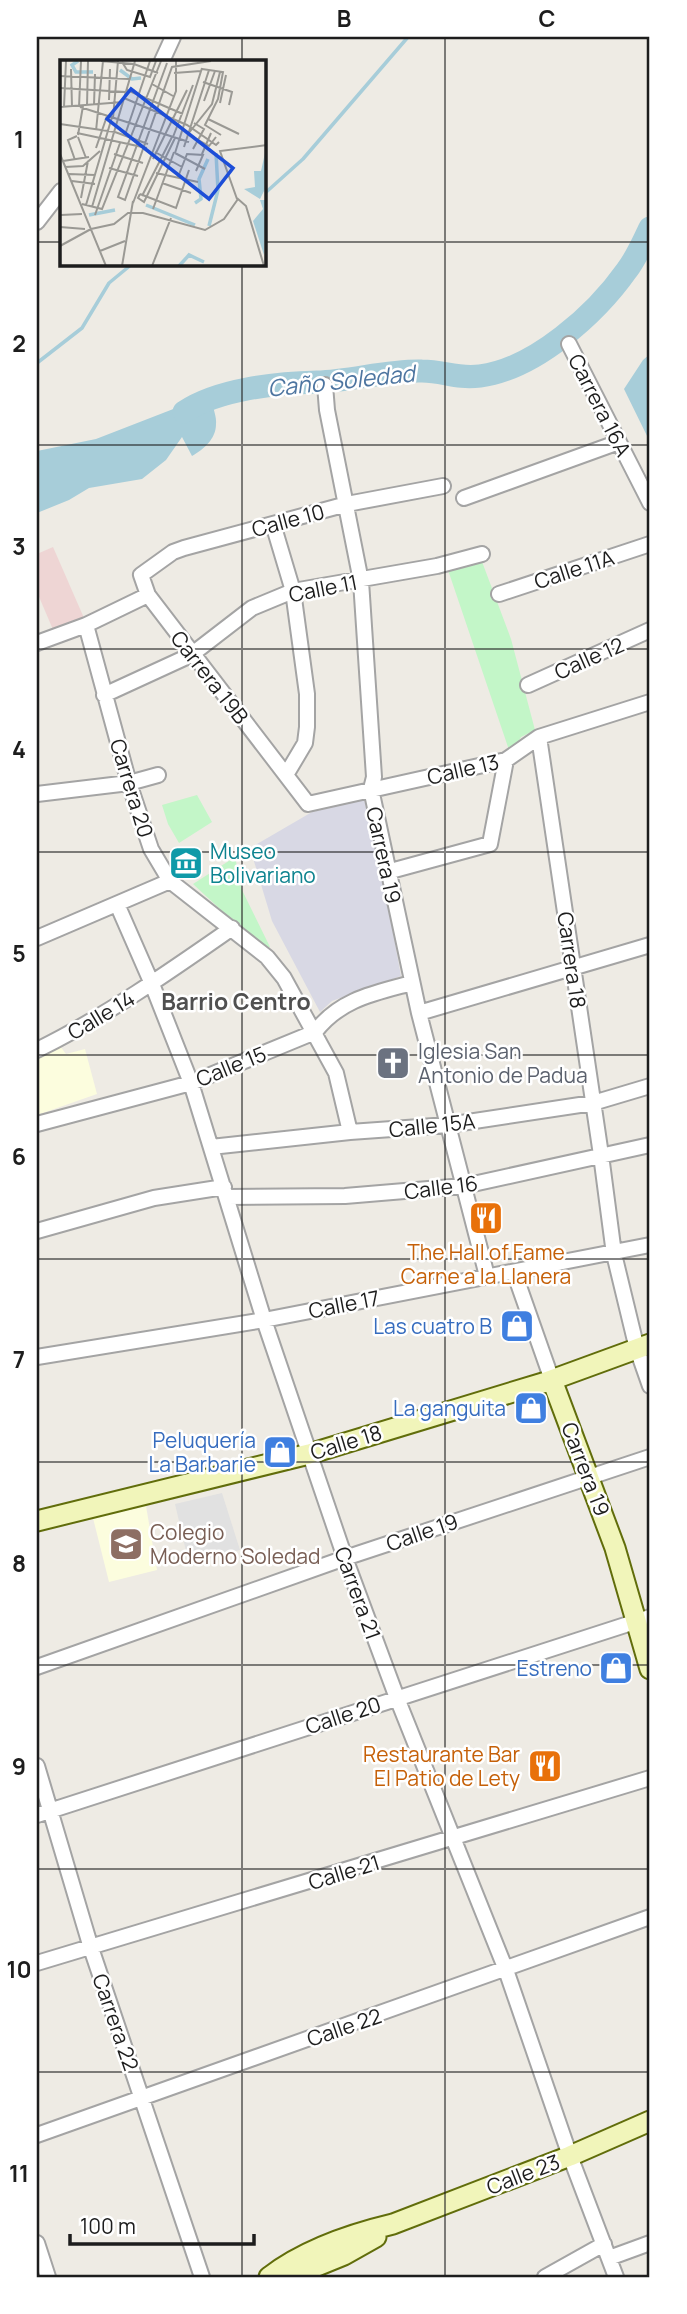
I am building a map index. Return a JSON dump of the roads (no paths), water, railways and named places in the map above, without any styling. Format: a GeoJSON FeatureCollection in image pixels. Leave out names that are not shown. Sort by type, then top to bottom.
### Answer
{"type":"FeatureCollection","features":[{"type":"Feature","properties":{"kind":"street"},"geometry":{"type":"LineString","coordinates":[[162,60],[173,37]]}},
{"type":"Feature","properties":{"kind":"street"},"geometry":{"type":"LineString","coordinates":[[37,222],[60,192]]}},
{"type":"Feature","properties":{"kind":"street","name":"Carrera 16A"},"geometry":{"type":"LineString","coordinates":[[569,344],[650,503]]}},
{"type":"Feature","properties":{"kind":"street","name":"Carrera 19"},"geometry":{"type":"LineString","coordinates":[[325,385],[327,410],[361,581],[374,778],[371,789],[419,1013],[487,1276]]}},
{"type":"Feature","properties":{"kind":"street"},"geometry":{"type":"LineString","coordinates":[[464,498],[619,442]]}},
{"type":"Feature","properties":{"kind":"street","name":"Calle 10"},"geometry":{"type":"LineString","coordinates":[[141,575],[173,552],[184,548],[347,505],[443,486]]}},
{"type":"Feature","properties":{"kind":"street"},"geometry":{"type":"LineString","coordinates":[[273,524],[293,591],[307,694],[304,743],[286,775]]}},
{"type":"Feature","properties":{"kind":"street","name":"Calle 11A"},"geometry":{"type":"LineString","coordinates":[[499,594],[650,544]]}},
{"type":"Feature","properties":{"kind":"street","name":"Calle 11"},"geometry":{"type":"LineString","coordinates":[[104,695],[191,655],[252,608],[293,591],[448,564],[482,554]]}},
{"type":"Feature","properties":{"kind":"street","name":"Carrera 19B"},"geometry":{"type":"LineString","coordinates":[[141,575],[148,595],[191,655],[308,804]]}},
{"type":"Feature","properties":{"kind":"street"},"geometry":{"type":"LineString","coordinates":[[37,643],[86,625],[148,595]]}},
{"type":"Feature","properties":{"kind":"street","name":"Carrera 20"},"geometry":{"type":"LineString","coordinates":[[86,625],[129,783],[151,849],[170,881],[267,957],[284,978],[315,1032],[341,1088],[350,1132]]}},
{"type":"Feature","properties":{"kind":"street","name":"Calle 12"},"geometry":{"type":"LineString","coordinates":[[528,685],[650,630]]}},
{"type":"Feature","properties":{"kind":"street","name":"Calle 13"},"geometry":{"type":"LineString","coordinates":[[308,804],[506,760],[540,737],[650,702]]}},
{"type":"Feature","properties":{"kind":"street","name":"Carrera 18"},"geometry":{"type":"LineString","coordinates":[[540,737],[614,1254],[644,1347],[650,1386]]}},
{"type":"Feature","properties":{"kind":"street"},"geometry":{"type":"LineString","coordinates":[[387,872],[490,844],[506,760]]}},
{"type":"Feature","properties":{"kind":"street"},"geometry":{"type":"LineString","coordinates":[[37,794],[129,783],[158,775]]}},
{"type":"Feature","properties":{"kind":"street"},"geometry":{"type":"LineString","coordinates":[[37,938],[170,881]]}},
{"type":"Feature","properties":{"kind":"street","name":"Carrera 21"},"geometry":{"type":"LineString","coordinates":[[117,904],[191,1083],[264,1320],[345,1558],[397,1698],[506,1970],[570,2156],[616,2277]]}},
{"type":"Feature","properties":{"kind":"street","name":"Calle 14"},"geometry":{"type":"LineString","coordinates":[[37,1051],[82,1028],[152,984],[232,928]]}},
{"type":"Feature","properties":{"kind":"street"},"geometry":{"type":"LineString","coordinates":[[419,1013],[650,945]]}},
{"type":"Feature","properties":{"kind":"street","name":"Calle 15"},"geometry":{"type":"LineString","coordinates":[[37,1124],[191,1083],[315,1032],[326,1017],[342,1006],[412,983]]}},
{"type":"Feature","properties":{"kind":"street","name":"Calle 15A"},"geometry":{"type":"LineString","coordinates":[[211,1147],[448,1125],[593,1102],[650,1086]]}},
{"type":"Feature","properties":{"kind":"street","name":"Calle 16"},"geometry":{"type":"LineString","coordinates":[[37,1231],[154,1198],[225,1192],[345,1196],[464,1186],[650,1145]]}},
{"type":"Feature","properties":{"kind":"street","name":"Calle 17"},"geometry":{"type":"LineString","coordinates":[[37,1357],[264,1320],[650,1245]]}},
{"type":"Feature","properties":{"kind":"street","name":"Carrera 19"},"geometry":{"type":"LineString","coordinates":[[514,1272],[552,1380],[644,1619],[650,1669]]}},
{"type":"Feature","properties":{"kind":"street","name":"Calle 18"},"geometry":{"type":"LineString","coordinates":[[37,1521],[309,1454],[552,1380],[644,1347]]}},
{"type":"Feature","properties":{"kind":"street","name":"Calle 19"},"geometry":{"type":"LineString","coordinates":[[37,1667],[345,1558],[650,1457]]}},
{"type":"Feature","properties":{"kind":"street","name":"Calle 20"},"geometry":{"type":"LineString","coordinates":[[43,1813],[644,1619]]}},
{"type":"Feature","properties":{"kind":"street","name":"Carrera 22"},"geometry":{"type":"LineString","coordinates":[[37,1766],[43,1813],[143,2098],[202,2277]]}},
{"type":"Feature","properties":{"kind":"street","name":"Calle 21"},"geometry":{"type":"LineString","coordinates":[[37,1964],[650,1778]]}},
{"type":"Feature","properties":{"kind":"street","name":"Calle 22"},"geometry":{"type":"LineString","coordinates":[[37,2135],[649,1921]]}},
{"type":"Feature","properties":{"kind":"street","name":"Calle 23"},"geometry":{"type":"LineString","coordinates":[[269,2277],[314,2251],[363,2231],[393,2224],[570,2156],[650,2121]]}},
{"type":"Feature","properties":{"kind":"street","name":"Calle 23"},"geometry":{"type":"LineString","coordinates":[[290,2277],[344,2255],[393,2224]]}},
{"type":"Feature","properties":{"kind":"street"},"geometry":{"type":"LineString","coordinates":[[37,2243],[48,2277]]}},
{"type":"Feature","properties":{"kind":"street"},"geometry":{"type":"LineString","coordinates":[[609,2258],[650,2243]]}},
{"type":"Feature","properties":{"kind":"street"},"geometry":{"type":"LineString","coordinates":[[545,2277],[604,2244]]}},
{"type":"Feature","properties":{"kind":"water"},"geometry":{"type":"Polygon","coordinates":[[[650,354],[650,440],[649,440],[624,389],[650,354]]]}},
{"type":"Feature","properties":{"kind":"water"},"geometry":{"type":"Polygon","coordinates":[[[212,394],[216,420],[214,434],[208,443],[192,456],[182,437],[166,460],[142,479],[89,488],[69,500],[37,513],[37,451],[96,439],[212,394]]]}},
{"type":"Feature","properties":{"kind":"waterway"},"geometry":{"type":"LineString","coordinates":[[266,192],[303,159],[408,37]]}},
{"type":"Feature","properties":{"kind":"waterway","name":"Caño Soledad"},"geometry":{"type":"LineString","coordinates":[[184,412],[213,398],[266,386],[409,371],[472,377],[522,363],[562,337],[599,304],[627,270],[650,228]]}},
{"type":"Feature","properties":{"kind":"waterway"},"geometry":{"type":"LineString","coordinates":[[37,363],[82,328],[109,283],[130,266]]}},
{"type":"Feature","properties":{"kind":"place","name":"Museo Bolivariano"},"geometry":{"type":"Point","coordinates":[186,863]}},
{"type":"Feature","properties":{"kind":"place","name":"Iglesia San Antonio de Padua"},"geometry":{"type":"Point","coordinates":[393,1063]}},
{"type":"Feature","properties":{"kind":"place","name":"The Hall of Fame Carne a la Llanera"},"geometry":{"type":"Point","coordinates":[486,1218]}},
{"type":"Feature","properties":{"kind":"place","name":"Las cuatro B"},"geometry":{"type":"Point","coordinates":[517,1326]}},
{"type":"Feature","properties":{"kind":"place","name":"La ganguita"},"geometry":{"type":"Point","coordinates":[531,1408]}},
{"type":"Feature","properties":{"kind":"place","name":"Peluquería La Barbarie"},"geometry":{"type":"Point","coordinates":[280,1452]}},
{"type":"Feature","properties":{"kind":"place","name":"Colegio Moderno Soledad"},"geometry":{"type":"Point","coordinates":[126,1544]}},
{"type":"Feature","properties":{"kind":"place","name":"Estreno"},"geometry":{"type":"Point","coordinates":[616,1668]}},
{"type":"Feature","properties":{"kind":"place","name":"Restaurante Bar El Patio de Lety"},"geometry":{"type":"Point","coordinates":[545,1766]}},
{"type":"Feature","properties":{"kind":"district","name":"Barrio Centro"},"geometry":{"type":"Point","coordinates":[236,1001]}}]}
